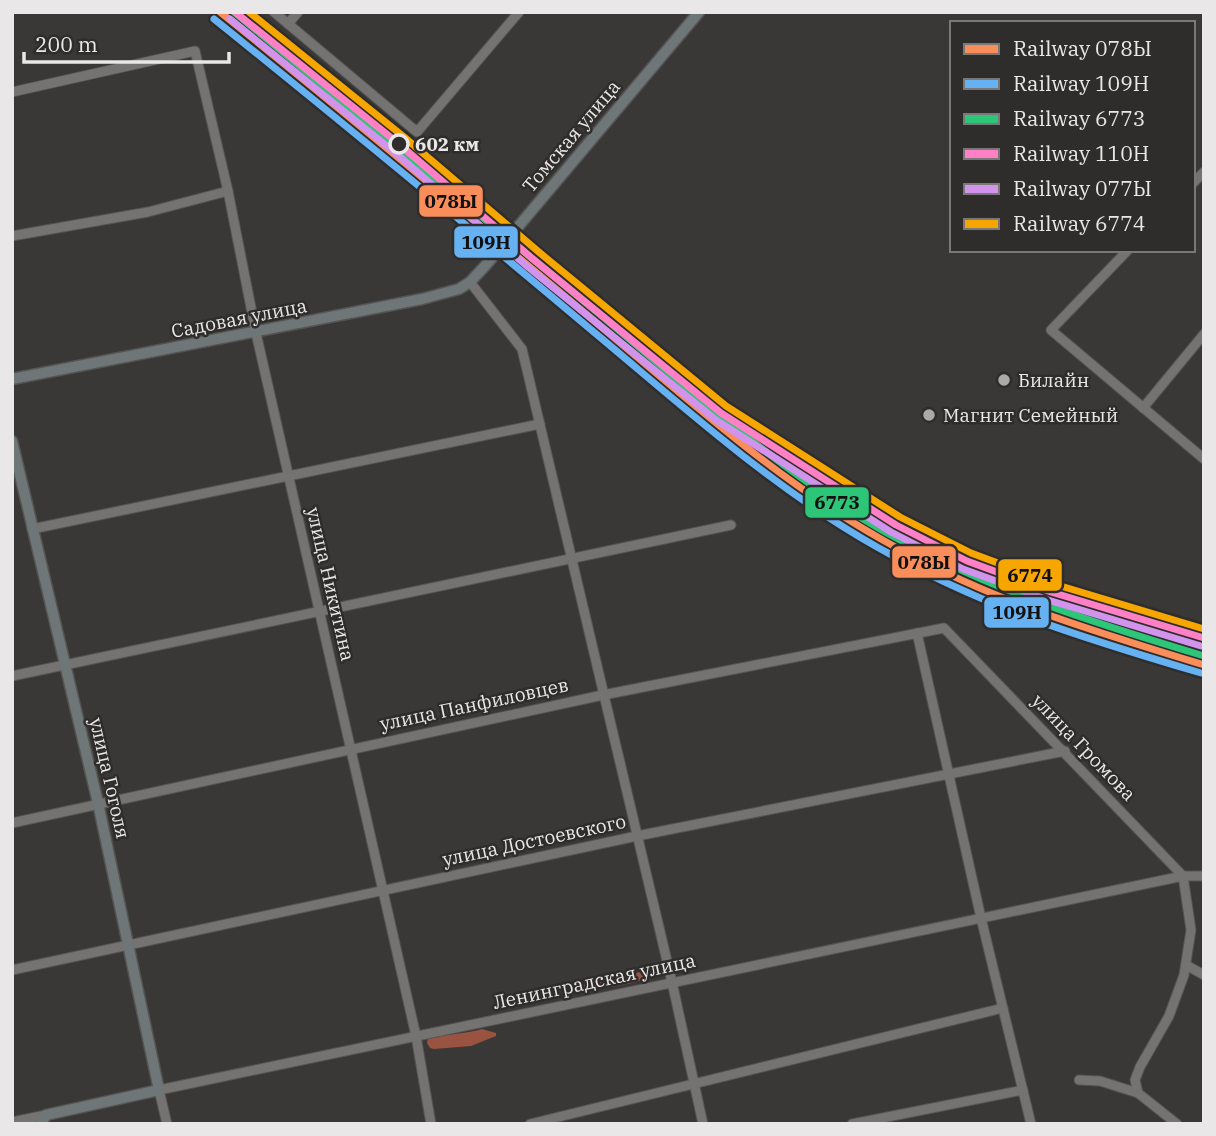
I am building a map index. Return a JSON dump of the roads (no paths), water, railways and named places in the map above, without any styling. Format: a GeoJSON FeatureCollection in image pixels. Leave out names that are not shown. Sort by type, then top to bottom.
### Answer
{"type":"FeatureCollection","features":[{"type":"Feature","properties":{"kind":"main road","name":"Томская улица"},"geometry":{"type":"LineString","coordinates":[[470,282],[699,12]]}},
{"type":"Feature","properties":{"kind":"main road","name":"Садовая улица"},"geometry":{"type":"LineString","coordinates":[[12,379],[422,299],[459,289],[470,282]]}},
{"type":"Feature","properties":{"kind":"main road","name":"улица Гоголя"},"geometry":{"type":"LineString","coordinates":[[12,441],[98,803],[159,1090]]}},
{"type":"Feature","properties":{"kind":"main road","name":"Ленинградская улица"},"geometry":{"type":"LineString","coordinates":[[43,1119],[159,1090]]}},
{"type":"Feature","properties":{"kind":"street"},"geometry":{"type":"LineString","coordinates":[[274,12],[417,132],[519,12]]}},
{"type":"Feature","properties":{"kind":"street"},"geometry":{"type":"LineString","coordinates":[[288,24],[298,12]]}},
{"type":"Feature","properties":{"kind":"street","name":"улица Никитина"},"geometry":{"type":"LineString","coordinates":[[12,92],[195,51],[228,191],[256,333],[416,1036],[431,1124]]}},
{"type":"Feature","properties":{"kind":"street"},"geometry":{"type":"LineString","coordinates":[[12,236],[148,212],[228,191]]}},
{"type":"Feature","properties":{"kind":"street"},"geometry":{"type":"LineString","coordinates":[[1126,252],[1051,330],[1204,459]]}},
{"type":"Feature","properties":{"kind":"street"},"geometry":{"type":"LineString","coordinates":[[470,282],[522,349],[672,982],[703,1124]]}},
{"type":"Feature","properties":{"kind":"street"},"geometry":{"type":"LineString","coordinates":[[1143,408],[1204,334]]}},
{"type":"Feature","properties":{"kind":"street"},"geometry":{"type":"LineString","coordinates":[[32,529],[540,424]]}},
{"type":"Feature","properties":{"kind":"street"},"geometry":{"type":"LineString","coordinates":[[12,676],[731,525]]}},
{"type":"Feature","properties":{"kind":"street","name":"улица Панфиловцев"},"geometry":{"type":"LineString","coordinates":[[12,823],[603,695],[944,628]]}},
{"type":"Feature","properties":{"kind":"street","name":"улица Громова"},"geometry":{"type":"LineString","coordinates":[[944,628],[1183,876]]}},
{"type":"Feature","properties":{"kind":"street"},"geometry":{"type":"LineString","coordinates":[[917,633],[981,918],[1031,1124]]}},
{"type":"Feature","properties":{"kind":"street","name":"улица Достоевского"},"geometry":{"type":"LineString","coordinates":[[12,970],[637,836],[1065,751]]}},
{"type":"Feature","properties":{"kind":"street"},"geometry":{"type":"LineString","coordinates":[[1138,1093],[1135,1080],[1140,1067],[1169,1016],[1184,975],[1191,929],[1183,876],[1204,876]]}},
{"type":"Feature","properties":{"kind":"street","name":"Ленинградская улица"},"geometry":{"type":"LineString","coordinates":[[159,1090],[1183,876]]}},
{"type":"Feature","properties":{"kind":"street"},"geometry":{"type":"LineString","coordinates":[[1185,965],[1204,975]]}},
{"type":"Feature","properties":{"kind":"street"},"geometry":{"type":"LineString","coordinates":[[530,1124],[1003,1008]]}},
{"type":"Feature","properties":{"kind":"street"},"geometry":{"type":"LineString","coordinates":[[1079,1080],[1100,1081],[1138,1093],[1177,1124]]}},
{"type":"Feature","properties":{"kind":"street","name":"улица Гоголя"},"geometry":{"type":"LineString","coordinates":[[159,1090],[167,1124]]}},
{"type":"Feature","properties":{"kind":"street"},"geometry":{"type":"LineString","coordinates":[[852,1124],[1023,1090]]}},
{"type":"Feature","properties":{"kind":"street","name":"Ленинградская улица"},"geometry":{"type":"LineString","coordinates":[[12,1122],[43,1119]]}},
{"type":"Feature","properties":{"kind":"rail line","name":"078Ы"},"geometry":{"type":"LineString","coordinates":[[220,12],[701,411],[806,492],[881,539],[959,579],[1079,626],[1204,665]]}},
{"type":"Feature","properties":{"kind":"rail line","name":"6773"},"geometry":{"type":"LineString","coordinates":[[234,12],[705,403],[775,458],[847,509],[924,553],[1002,588],[1081,617],[1204,656]]}},
{"type":"Feature","properties":{"kind":"rail line","name":"110Н"},"geometry":{"type":"LineString","coordinates":[[235,12],[399,144],[534,260],[721,413],[896,525],[967,561],[1051,592],[1204,638]]}},
{"type":"Feature","properties":{"kind":"rail line","name":"6774"},"geometry":{"type":"LineString","coordinates":[[249,12],[404,137],[726,406],[900,517],[971,553],[1054,584],[1204,629]]}},
{"type":"Feature","properties":{"kind":"rail line","name":"109Н"},"geometry":{"type":"LineString","coordinates":[[214,19],[697,419],[802,500],[917,569],[996,605],[1117,648],[1201,673]]}},
{"type":"Feature","properties":{"kind":"rail line","name":"077Ы"},"geometry":{"type":"LineString","coordinates":[[230,19],[716,420],[891,532],[963,569],[1048,600],[1201,646]]}},
{"type":"Feature","properties":{"kind":"place","name":"602 км"},"geometry":{"type":"Point","coordinates":[399,144]}},
{"type":"Feature","properties":{"kind":"place","name":"Билайн"},"geometry":{"type":"Point","coordinates":[1004,380]}},
{"type":"Feature","properties":{"kind":"place","name":"Магнит Семейный"},"geometry":{"type":"Point","coordinates":[929,415]}}]}
